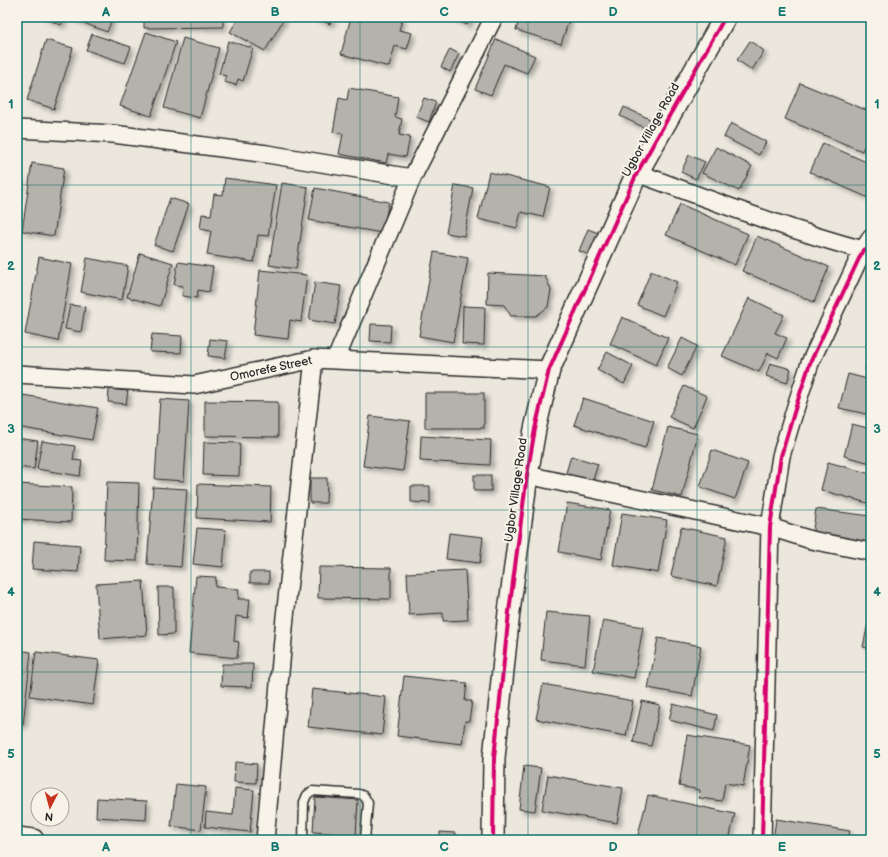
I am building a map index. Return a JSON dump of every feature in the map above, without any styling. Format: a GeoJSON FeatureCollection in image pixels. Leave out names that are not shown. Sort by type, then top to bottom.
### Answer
{"type":"FeatureCollection","features":[{"type":"Feature","properties":{"kind":"street"},"geometry":{"type":"LineString","coordinates":[[336,359],[412,178],[494,17]]}},
{"type":"Feature","properties":{"kind":"street","name":"Ugbor Village Road"},"geometry":{"type":"LineString","coordinates":[[493,840],[494,758],[509,612],[535,429],[549,370],[637,173],[724,17]]}},
{"type":"Feature","properties":{"kind":"street"},"geometry":{"type":"LineString","coordinates":[[17,130],[113,134],[267,154],[412,178]]}},
{"type":"Feature","properties":{"kind":"street"},"geometry":{"type":"LineString","coordinates":[[637,173],[812,236],[868,247],[810,363],[781,456],[770,528],[762,840]]}},
{"type":"Feature","properties":{"kind":"street"},"geometry":{"type":"LineString","coordinates":[[265,840],[286,617],[314,359]]}},
{"type":"Feature","properties":{"kind":"street","name":"Omorefe Street"},"geometry":{"type":"LineString","coordinates":[[17,374],[194,385],[314,359],[549,370]]}},
{"type":"Feature","properties":{"kind":"street"},"geometry":{"type":"LineString","coordinates":[[528,475],[770,528],[811,540],[871,552]]}},
{"type":"Feature","properties":{"kind":"street"},"geometry":{"type":"LineString","coordinates":[[17,838],[33,840]]}},
{"type":"Feature","properties":{"kind":"lane"},"geometry":{"type":"LineString","coordinates":[[303,840],[304,802],[307,795],[312,791],[359,794],[364,796],[368,803],[365,840]]}},
{"type":"Feature","properties":{"kind":"building"},"geometry":{"type":"Polygon","coordinates":[[[42,17],[65,17],[61,25],[42,17]]]}},
{"type":"Feature","properties":{"kind":"building"},"geometry":{"type":"Polygon","coordinates":[[[71,17],[113,17],[107,32],[71,17]]]}},
{"type":"Feature","properties":{"kind":"building"},"geometry":{"type":"Polygon","coordinates":[[[144,17],[223,17],[223,27],[144,28],[144,17]]]}},
{"type":"Feature","properties":{"kind":"building"},"geometry":{"type":"Polygon","coordinates":[[[239,17],[285,17],[265,51],[230,32],[239,17]]]}},
{"type":"Feature","properties":{"kind":"building"},"geometry":{"type":"Polygon","coordinates":[[[313,17],[333,17],[330,24],[313,17]]]}},
{"type":"Feature","properties":{"kind":"building"},"geometry":{"type":"Polygon","coordinates":[[[351,17],[403,17],[399,30],[412,33],[407,49],[395,46],[389,67],[341,54],[351,17]]]}},
{"type":"Feature","properties":{"kind":"building"},"geometry":{"type":"Polygon","coordinates":[[[450,17],[472,17],[467,25],[450,17]]]}},
{"type":"Feature","properties":{"kind":"building"},"geometry":{"type":"Polygon","coordinates":[[[520,17],[570,17],[561,44],[516,30],[520,17]]]}},
{"type":"Feature","properties":{"kind":"building"},"geometry":{"type":"Polygon","coordinates":[[[146,32],[176,42],[151,116],[120,106],[146,32]]]}},
{"type":"Feature","properties":{"kind":"building"},"geometry":{"type":"Polygon","coordinates":[[[92,34],[131,47],[125,63],[86,50],[92,34]]]}},
{"type":"Feature","properties":{"kind":"building"},"geometry":{"type":"Polygon","coordinates":[[[183,38],[219,48],[200,118],[164,108],[183,38]]]}},
{"type":"Feature","properties":{"kind":"building"},"geometry":{"type":"Polygon","coordinates":[[[496,39],[535,56],[527,73],[504,64],[491,95],[475,89],[496,39]]]}},
{"type":"Feature","properties":{"kind":"building"},"geometry":{"type":"Polygon","coordinates":[[[46,40],[73,48],[54,109],[27,100],[46,40]]]}},
{"type":"Feature","properties":{"kind":"building"},"geometry":{"type":"Polygon","coordinates":[[[228,41],[253,48],[243,81],[238,79],[236,85],[224,82],[226,76],[219,74],[228,41]]]}},
{"type":"Feature","properties":{"kind":"building"},"geometry":{"type":"Polygon","coordinates":[[[750,41],[764,51],[752,70],[737,60],[750,41]]]}},
{"type":"Feature","properties":{"kind":"building"},"geometry":{"type":"Polygon","coordinates":[[[450,49],[459,54],[450,72],[441,67],[450,49]]]}},
{"type":"Feature","properties":{"kind":"building"},"geometry":{"type":"Polygon","coordinates":[[[800,83],[871,112],[871,131],[862,151],[785,119],[800,83]]]}},
{"type":"Feature","properties":{"kind":"building"},"geometry":{"type":"Polygon","coordinates":[[[349,88],[398,97],[395,117],[402,119],[399,135],[410,137],[406,157],[388,154],[386,163],[339,154],[343,134],[333,132],[339,98],[347,100],[349,88]]]}},
{"type":"Feature","properties":{"kind":"building"},"geometry":{"type":"Polygon","coordinates":[[[424,98],[436,102],[429,122],[416,117],[424,98]]]}},
{"type":"Feature","properties":{"kind":"building"},"geometry":{"type":"Polygon","coordinates":[[[624,107],[654,121],[649,130],[620,116],[624,107]]]}},
{"type":"Feature","properties":{"kind":"building"},"geometry":{"type":"Polygon","coordinates":[[[731,123],[766,142],[759,155],[724,137],[731,123]]]}},
{"type":"Feature","properties":{"kind":"building"},"geometry":{"type":"Polygon","coordinates":[[[823,143],[871,164],[871,199],[810,172],[823,143]]]}},
{"type":"Feature","properties":{"kind":"building"},"geometry":{"type":"Polygon","coordinates":[[[871,146],[871,159],[866,157],[871,146]]]}},
{"type":"Feature","properties":{"kind":"building"},"geometry":{"type":"Polygon","coordinates":[[[716,147],[752,166],[739,191],[702,173],[716,147]]]}},
{"type":"Feature","properties":{"kind":"building"},"geometry":{"type":"Polygon","coordinates":[[[689,155],[705,162],[696,179],[681,172],[689,155]]]}},
{"type":"Feature","properties":{"kind":"building"},"geometry":{"type":"Polygon","coordinates":[[[32,163],[64,168],[54,236],[22,231],[32,163]]]}},
{"type":"Feature","properties":{"kind":"building"},"geometry":{"type":"Polygon","coordinates":[[[489,172],[550,187],[543,217],[521,212],[517,228],[478,219],[489,172]]]}},
{"type":"Feature","properties":{"kind":"building"},"geometry":{"type":"Polygon","coordinates":[[[17,178],[21,178],[17,201],[17,178]]]}},
{"type":"Feature","properties":{"kind":"building"},"geometry":{"type":"Polygon","coordinates":[[[225,178],[276,185],[268,236],[258,235],[254,262],[207,255],[211,231],[200,229],[202,214],[211,215],[214,194],[223,195],[225,178]]]}},
{"type":"Feature","properties":{"kind":"building"},"geometry":{"type":"Polygon","coordinates":[[[282,183],[308,187],[296,269],[269,265],[282,183]]]}},
{"type":"Feature","properties":{"kind":"building"},"geometry":{"type":"Polygon","coordinates":[[[455,185],[473,188],[464,236],[446,233],[455,185]]]}},
{"type":"Feature","properties":{"kind":"building"},"geometry":{"type":"Polygon","coordinates":[[[315,188],[389,202],[382,233],[309,220],[315,188]]]}},
{"type":"Feature","properties":{"kind":"building"},"geometry":{"type":"Polygon","coordinates":[[[170,198],[189,204],[173,251],[154,245],[170,198]]]}},
{"type":"Feature","properties":{"kind":"building"},"geometry":{"type":"Polygon","coordinates":[[[680,204],[748,234],[735,265],[666,235],[680,204]]]}},
{"type":"Feature","properties":{"kind":"building"},"geometry":{"type":"Polygon","coordinates":[[[588,229],[601,234],[592,256],[579,251],[588,229]]]}},
{"type":"Feature","properties":{"kind":"building"},"geometry":{"type":"Polygon","coordinates":[[[757,236],[829,267],[814,302],[742,271],[757,236]]]}},
{"type":"Feature","properties":{"kind":"building"},"geometry":{"type":"Polygon","coordinates":[[[434,252],[468,258],[453,342],[419,336],[434,252]]]}},
{"type":"Feature","properties":{"kind":"building"},"geometry":{"type":"Polygon","coordinates":[[[140,253],[173,263],[160,306],[127,297],[140,253]]]}},
{"type":"Feature","properties":{"kind":"building"},"geometry":{"type":"Polygon","coordinates":[[[39,257],[72,264],[58,341],[25,334],[39,257]]]}},
{"type":"Feature","properties":{"kind":"building"},"geometry":{"type":"Polygon","coordinates":[[[87,258],[128,266],[122,300],[81,292],[87,258]]]}},
{"type":"Feature","properties":{"kind":"building"},"geometry":{"type":"Polygon","coordinates":[[[178,262],[213,267],[209,292],[198,290],[197,298],[182,296],[183,286],[174,285],[178,262]]]}},
{"type":"Feature","properties":{"kind":"building"},"geometry":{"type":"Polygon","coordinates":[[[260,270],[307,275],[301,322],[290,320],[288,339],[253,335],[260,270]]]}},
{"type":"Feature","properties":{"kind":"building"},"geometry":{"type":"Polygon","coordinates":[[[651,271],[677,282],[663,316],[637,305],[651,271]]]}},
{"type":"Feature","properties":{"kind":"building"},"geometry":{"type":"Polygon","coordinates":[[[488,273],[545,276],[551,290],[548,307],[536,316],[511,316],[504,305],[487,304],[488,273]]]}},
{"type":"Feature","properties":{"kind":"building"},"geometry":{"type":"Polygon","coordinates":[[[315,282],[341,286],[335,324],[309,320],[315,282]]]}},
{"type":"Feature","properties":{"kind":"building"},"geometry":{"type":"Polygon","coordinates":[[[749,298],[784,315],[775,333],[787,338],[778,358],[768,353],[759,372],[722,356],[749,298]]]}},
{"type":"Feature","properties":{"kind":"building"},"geometry":{"type":"Polygon","coordinates":[[[70,305],[85,307],[81,332],[65,329],[70,305]]]}},
{"type":"Feature","properties":{"kind":"building"},"geometry":{"type":"Polygon","coordinates":[[[463,306],[485,307],[484,345],[462,344],[463,306]]]}},
{"type":"Feature","properties":{"kind":"building"},"geometry":{"type":"Polygon","coordinates":[[[622,317],[668,338],[656,365],[610,344],[622,317]]]}},
{"type":"Feature","properties":{"kind":"building"},"geometry":{"type":"Polygon","coordinates":[[[371,324],[391,325],[390,342],[370,341],[371,324]]]}},
{"type":"Feature","properties":{"kind":"building"},"geometry":{"type":"Polygon","coordinates":[[[152,334],[182,336],[181,353],[150,352],[152,334]]]}},
{"type":"Feature","properties":{"kind":"building"},"geometry":{"type":"Polygon","coordinates":[[[682,338],[697,346],[682,376],[667,368],[682,338]]]}},
{"type":"Feature","properties":{"kind":"building"},"geometry":{"type":"Polygon","coordinates":[[[210,339],[228,341],[225,358],[208,356],[210,339]]]}},
{"type":"Feature","properties":{"kind":"building"},"geometry":{"type":"Polygon","coordinates":[[[871,347],[871,371],[865,370],[871,347]]]}},
{"type":"Feature","properties":{"kind":"building"},"geometry":{"type":"Polygon","coordinates":[[[607,352],[633,366],[624,384],[597,370],[607,352]]]}},
{"type":"Feature","properties":{"kind":"building"},"geometry":{"type":"Polygon","coordinates":[[[770,363],[791,369],[787,383],[766,376],[770,363]]]}},
{"type":"Feature","properties":{"kind":"building"},"geometry":{"type":"Polygon","coordinates":[[[848,374],[871,380],[871,415],[839,408],[848,374]]]}},
{"type":"Feature","properties":{"kind":"building"},"geometry":{"type":"Polygon","coordinates":[[[684,386],[707,396],[693,428],[669,417],[684,386]]]}},
{"type":"Feature","properties":{"kind":"building"},"geometry":{"type":"Polygon","coordinates":[[[109,389],[128,391],[126,404],[108,402],[109,389]]]}},
{"type":"Feature","properties":{"kind":"building"},"geometry":{"type":"Polygon","coordinates":[[[425,393],[484,393],[484,428],[425,428],[425,393]]]}},
{"type":"Feature","properties":{"kind":"building"},"geometry":{"type":"Polygon","coordinates":[[[23,395],[98,408],[92,440],[17,427],[23,395]]]}},
{"type":"Feature","properties":{"kind":"building"},"geometry":{"type":"Polygon","coordinates":[[[583,398],[654,421],[645,448],[574,425],[583,398]]]}},
{"type":"Feature","properties":{"kind":"building"},"geometry":{"type":"Polygon","coordinates":[[[160,399],[189,401],[184,481],[155,479],[160,399]]]}},
{"type":"Feature","properties":{"kind":"building"},"geometry":{"type":"Polygon","coordinates":[[[205,401],[278,402],[278,437],[205,436],[205,401]]]}},
{"type":"Feature","properties":{"kind":"building"},"geometry":{"type":"Polygon","coordinates":[[[370,416],[410,421],[403,471],[363,466],[370,416]]]}},
{"type":"Feature","properties":{"kind":"building"},"geometry":{"type":"Polygon","coordinates":[[[852,424],[871,429],[871,463],[844,456],[852,424]]]}},
{"type":"Feature","properties":{"kind":"building"},"geometry":{"type":"Polygon","coordinates":[[[668,427],[698,434],[682,497],[652,490],[668,427]]]}},
{"type":"Feature","properties":{"kind":"building"},"geometry":{"type":"Polygon","coordinates":[[[421,436],[491,440],[490,465],[420,461],[421,436]]]}},
{"type":"Feature","properties":{"kind":"building"},"geometry":{"type":"Polygon","coordinates":[[[17,438],[38,441],[34,469],[17,467],[17,438]]]}},
{"type":"Feature","properties":{"kind":"building"},"geometry":{"type":"Polygon","coordinates":[[[42,441],[75,446],[73,460],[82,461],[80,476],[37,469],[42,441]]]}},
{"type":"Feature","properties":{"kind":"building"},"geometry":{"type":"Polygon","coordinates":[[[204,442],[240,443],[239,476],[203,475],[204,442]]]}},
{"type":"Feature","properties":{"kind":"building"},"geometry":{"type":"Polygon","coordinates":[[[712,450],[748,463],[735,499],[700,487],[712,450]]]}},
{"type":"Feature","properties":{"kind":"building"},"geometry":{"type":"Polygon","coordinates":[[[571,456],[598,464],[592,483],[565,476],[571,456]]]}},
{"type":"Feature","properties":{"kind":"building"},"geometry":{"type":"Polygon","coordinates":[[[828,462],[871,474],[871,504],[821,490],[828,462]]]}},
{"type":"Feature","properties":{"kind":"building"},"geometry":{"type":"Polygon","coordinates":[[[474,475],[491,475],[491,491],[474,491],[474,475]]]}},
{"type":"Feature","properties":{"kind":"building"},"geometry":{"type":"Polygon","coordinates":[[[310,478],[327,478],[326,503],[310,503],[310,478]]]}},
{"type":"Feature","properties":{"kind":"building"},"geometry":{"type":"Polygon","coordinates":[[[107,482],[139,483],[137,561],[104,560],[107,482]]]}},
{"type":"Feature","properties":{"kind":"building"},"geometry":{"type":"Polygon","coordinates":[[[17,484],[72,487],[71,522],[17,519],[17,484]]]}},
{"type":"Feature","properties":{"kind":"building"},"geometry":{"type":"Polygon","coordinates":[[[198,484],[271,487],[270,522],[197,518],[198,484]]]}},
{"type":"Feature","properties":{"kind":"building"},"geometry":{"type":"Polygon","coordinates":[[[411,486],[430,486],[430,503],[411,502],[411,486]]]}},
{"type":"Feature","properties":{"kind":"building"},"geometry":{"type":"Polygon","coordinates":[[[153,487],[187,489],[181,567],[147,564],[153,487]]]}},
{"type":"Feature","properties":{"kind":"building"},"geometry":{"type":"Polygon","coordinates":[[[567,503],[610,510],[601,560],[559,552],[567,503]]]}},
{"type":"Feature","properties":{"kind":"building"},"geometry":{"type":"Polygon","coordinates":[[[816,509],[871,516],[871,543],[812,536],[816,509]]]}},
{"type":"Feature","properties":{"kind":"building"},"geometry":{"type":"Polygon","coordinates":[[[622,513],[667,520],[658,573],[613,565],[622,513]]]}},
{"type":"Feature","properties":{"kind":"building"},"geometry":{"type":"Polygon","coordinates":[[[681,527],[727,537],[717,586],[671,576],[681,527]]]}},
{"type":"Feature","properties":{"kind":"building"},"geometry":{"type":"Polygon","coordinates":[[[197,528],[226,530],[223,567],[193,564],[197,528]]]}},
{"type":"Feature","properties":{"kind":"building"},"geometry":{"type":"Polygon","coordinates":[[[449,533],[483,537],[480,563],[446,559],[449,533]]]}},
{"type":"Feature","properties":{"kind":"building"},"geometry":{"type":"Polygon","coordinates":[[[34,541],[80,545],[78,572],[32,569],[34,541]]]}},
{"type":"Feature","properties":{"kind":"building"},"geometry":{"type":"Polygon","coordinates":[[[319,567],[391,568],[391,599],[318,598],[319,567]]]}},
{"type":"Feature","properties":{"kind":"building"},"geometry":{"type":"Polygon","coordinates":[[[465,570],[468,620],[443,621],[443,613],[409,615],[407,573],[465,570]]]}},
{"type":"Feature","properties":{"kind":"building"},"geometry":{"type":"Polygon","coordinates":[[[250,572],[269,572],[269,583],[250,583],[250,572]]]}},
{"type":"Feature","properties":{"kind":"building"},"geometry":{"type":"Polygon","coordinates":[[[196,576],[216,577],[215,587],[239,589],[238,599],[250,599],[248,618],[236,616],[234,641],[239,642],[237,658],[189,653],[196,576]]]}},
{"type":"Feature","properties":{"kind":"building"},"geometry":{"type":"Polygon","coordinates":[[[143,581],[147,635],[100,639],[96,584],[143,581]]]}},
{"type":"Feature","properties":{"kind":"building"},"geometry":{"type":"Polygon","coordinates":[[[158,587],[174,587],[174,634],[159,635],[158,587]]]}},
{"type":"Feature","properties":{"kind":"building"},"geometry":{"type":"Polygon","coordinates":[[[871,608],[871,649],[863,647],[871,608]]]}},
{"type":"Feature","properties":{"kind":"building"},"geometry":{"type":"Polygon","coordinates":[[[546,612],[590,616],[585,665],[541,660],[546,612]]]}},
{"type":"Feature","properties":{"kind":"building"},"geometry":{"type":"Polygon","coordinates":[[[603,620],[643,627],[634,678],[593,671],[603,620]]]}},
{"type":"Feature","properties":{"kind":"building"},"geometry":{"type":"Polygon","coordinates":[[[658,638],[701,646],[692,696],[648,688],[658,638]]]}},
{"type":"Feature","properties":{"kind":"building"},"geometry":{"type":"Polygon","coordinates":[[[17,650],[31,652],[23,725],[17,725],[17,650]]]}},
{"type":"Feature","properties":{"kind":"building"},"geometry":{"type":"Polygon","coordinates":[[[36,652],[99,660],[93,705],[30,696],[36,652]]]}},
{"type":"Feature","properties":{"kind":"building"},"geometry":{"type":"Polygon","coordinates":[[[222,664],[253,664],[252,687],[221,686],[222,664]]]}},
{"type":"Feature","properties":{"kind":"building"},"geometry":{"type":"Polygon","coordinates":[[[404,676],[467,683],[465,701],[472,701],[469,721],[465,721],[462,744],[397,736],[404,676]]]}},
{"type":"Feature","properties":{"kind":"building"},"geometry":{"type":"Polygon","coordinates":[[[543,684],[633,701],[626,736],[536,719],[543,684]]]}},
{"type":"Feature","properties":{"kind":"building"},"geometry":{"type":"Polygon","coordinates":[[[312,689],[386,697],[382,735],[308,727],[312,689]]]}},
{"type":"Feature","properties":{"kind":"building"},"geometry":{"type":"Polygon","coordinates":[[[642,701],[660,705],[651,746],[633,742],[642,701]]]}},
{"type":"Feature","properties":{"kind":"building"},"geometry":{"type":"Polygon","coordinates":[[[673,704],[717,715],[714,731],[669,720],[673,704]]]}},
{"type":"Feature","properties":{"kind":"building"},"geometry":{"type":"Polygon","coordinates":[[[687,735],[750,745],[743,786],[725,783],[722,801],[699,798],[700,790],[679,786],[687,735]]]}},
{"type":"Feature","properties":{"kind":"building"},"geometry":{"type":"Polygon","coordinates":[[[235,762],[257,764],[256,783],[234,782],[235,762]]]}},
{"type":"Feature","properties":{"kind":"building"},"geometry":{"type":"Polygon","coordinates":[[[524,766],[541,768],[535,811],[519,809],[524,766]]]}},
{"type":"Feature","properties":{"kind":"building"},"geometry":{"type":"Polygon","coordinates":[[[548,775],[623,788],[617,823],[542,810],[548,775]]]}},
{"type":"Feature","properties":{"kind":"building"},"geometry":{"type":"Polygon","coordinates":[[[176,784],[206,787],[201,830],[171,826],[176,784]]]}},
{"type":"Feature","properties":{"kind":"building"},"geometry":{"type":"Polygon","coordinates":[[[235,788],[254,790],[250,832],[205,827],[206,812],[233,815],[235,788]]]}},
{"type":"Feature","properties":{"kind":"building"},"geometry":{"type":"Polygon","coordinates":[[[648,795],[735,814],[729,840],[637,839],[648,795]]]}},
{"type":"Feature","properties":{"kind":"building"},"geometry":{"type":"Polygon","coordinates":[[[315,797],[358,800],[356,835],[313,832],[315,797]]]}},
{"type":"Feature","properties":{"kind":"building"},"geometry":{"type":"Polygon","coordinates":[[[97,798],[147,801],[146,820],[96,817],[97,798]]]}},
{"type":"Feature","properties":{"kind":"building"},"geometry":{"type":"Polygon","coordinates":[[[776,819],[850,831],[848,840],[773,840],[776,819]]]}},
{"type":"Feature","properties":{"kind":"building"},"geometry":{"type":"Polygon","coordinates":[[[440,832],[456,833],[456,840],[440,840],[440,832]]]}},
{"type":"Feature","properties":{"kind":"cycle path"},"geometry":{"type":"LineString","coordinates":[[493,840],[494,758],[509,612],[527,475],[535,429],[549,370],[637,173],[725,17]]}},
{"type":"Feature","properties":{"kind":"cycle path"},"geometry":{"type":"LineString","coordinates":[[762,840],[770,527],[781,456],[810,363],[863,250],[871,252]]}}]}
